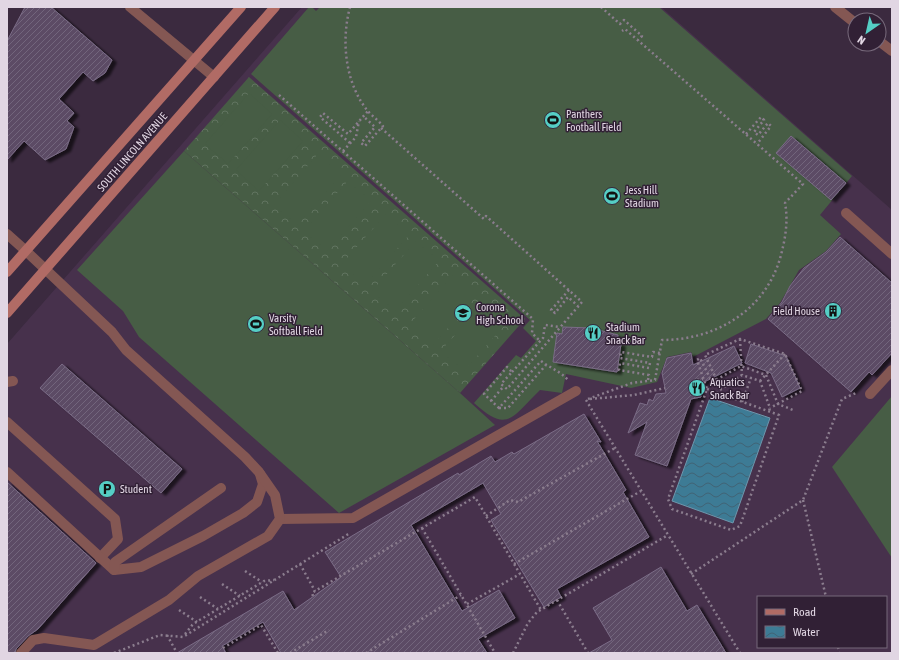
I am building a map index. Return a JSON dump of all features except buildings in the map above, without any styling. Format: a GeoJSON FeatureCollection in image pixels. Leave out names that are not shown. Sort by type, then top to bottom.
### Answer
{"type":"FeatureCollection","features":[{"type":"Feature","properties":{"kind":"main road","name":"SOUTH LINCOLN AVENUE"},"geometry":{"type":"LineString","coordinates":[[7,272],[241,7]]}},
{"type":"Feature","properties":{"kind":"main road","name":"SOUTH LINCOLN AVENUE"},"geometry":{"type":"LineString","coordinates":[[7,312],[275,7]]}},
{"type":"Feature","properties":{"kind":"street"},"geometry":{"type":"LineString","coordinates":[[130,7],[214,77]]}},
{"type":"Feature","properties":{"kind":"street"},"geometry":{"type":"LineString","coordinates":[[835,7],[847,17]]}},
{"type":"Feature","properties":{"kind":"street"},"geometry":{"type":"LineString","coordinates":[[846,213],[892,254]]}},
{"type":"Feature","properties":{"kind":"street"},"geometry":{"type":"LineString","coordinates":[[7,234],[112,332],[126,350],[245,457],[259,472],[275,495],[280,519],[268,536],[198,576],[169,600],[94,645],[44,638],[33,640],[21,653]]}},
{"type":"Feature","properties":{"kind":"street"},"geometry":{"type":"LineString","coordinates":[[865,393],[892,370]]}},
{"type":"Feature","properties":{"kind":"street"},"geometry":{"type":"LineString","coordinates":[[280,519],[353,518],[576,390]]}},
{"type":"Feature","properties":{"kind":"street"},"geometry":{"type":"LineString","coordinates":[[7,422],[115,519],[118,539],[100,558]]}},
{"type":"Feature","properties":{"kind":"street"},"geometry":{"type":"LineString","coordinates":[[7,472],[114,570],[141,567],[203,536],[243,513],[257,502],[263,484],[259,472]]}},
{"type":"Feature","properties":{"kind":"street"},"geometry":{"type":"LineString","coordinates":[[114,570],[115,562],[221,488]]}},
{"type":"Feature","properties":{"kind":"path"},"geometry":{"type":"LineString","coordinates":[[350,7],[345,41],[351,79],[368,111],[383,126],[365,146],[361,143],[375,127],[363,116]]}},
{"type":"Feature","properties":{"kind":"path"},"geometry":{"type":"LineString","coordinates":[[601,7],[620,24],[624,20],[642,36],[638,40]]}},
{"type":"Feature","properties":{"kind":"path"},"geometry":{"type":"LineString","coordinates":[[579,404],[632,383],[654,380],[662,340],[681,340],[700,336],[733,321],[759,299],[771,281],[784,246],[787,224],[785,203],[803,184],[625,29],[622,31]]}},
{"type":"Feature","properties":{"kind":"path"},"geometry":{"type":"LineString","coordinates":[[279,95],[533,319],[532,333],[540,341]]}},
{"type":"Feature","properties":{"kind":"path"},"geometry":{"type":"LineString","coordinates":[[350,143],[320,117],[324,113],[348,134],[368,111]]}},
{"type":"Feature","properties":{"kind":"path"},"geometry":{"type":"LineString","coordinates":[[746,134],[761,117],[764,120],[754,132],[758,135],[768,123],[771,126],[757,144]]}},
{"type":"Feature","properties":{"kind":"path"},"geometry":{"type":"LineString","coordinates":[[343,151],[356,137],[359,120]]}},
{"type":"Feature","properties":{"kind":"path"},"geometry":{"type":"LineString","coordinates":[[381,128],[484,219],[486,216],[582,302],[507,389],[504,386]]}},
{"type":"Feature","properties":{"kind":"path"},"geometry":{"type":"LineString","coordinates":[[569,290],[551,310],[555,313],[568,297],[578,306]]}},
{"type":"Feature","properties":{"kind":"path"},"geometry":{"type":"LineString","coordinates":[[491,401],[504,386],[502,384],[543,338],[545,325],[560,327]]}},
{"type":"Feature","properties":{"kind":"path"},"geometry":{"type":"LineString","coordinates":[[740,339],[742,375]]}},
{"type":"Feature","properties":{"kind":"path"},"geometry":{"type":"LineString","coordinates":[[719,393],[720,388],[705,355],[740,339],[785,354],[802,391],[770,408]]}},
{"type":"Feature","properties":{"kind":"path"},"geometry":{"type":"LineString","coordinates":[[648,380],[649,374],[619,370],[620,363],[649,368],[650,363],[620,358],[622,352],[652,357],[653,352],[660,353]]}},
{"type":"Feature","properties":{"kind":"path"},"geometry":{"type":"LineString","coordinates":[[760,381],[785,354]]}},
{"type":"Feature","properties":{"kind":"path"},"geometry":{"type":"LineString","coordinates":[[707,389],[779,415],[740,526],[731,530],[672,509],[668,499],[707,389],[697,360],[700,358],[712,382],[741,366],[766,375],[778,404],[794,410]]}},
{"type":"Feature","properties":{"kind":"path"},"geometry":{"type":"LineString","coordinates":[[499,408],[541,361],[562,374],[586,400],[740,653]]}},
{"type":"Feature","properties":{"kind":"path"},"geometry":{"type":"LineString","coordinates":[[512,372],[507,367],[484,394],[499,408],[508,408],[546,365]]}},
{"type":"Feature","properties":{"kind":"path"},"geometry":{"type":"LineString","coordinates":[[720,388],[742,375],[760,381]]}},
{"type":"Feature","properties":{"kind":"path"},"geometry":{"type":"LineString","coordinates":[[742,402],[751,378]]}},
{"type":"Feature","properties":{"kind":"path"},"geometry":{"type":"LineString","coordinates":[[697,380],[703,379]]}},
{"type":"Feature","properties":{"kind":"path"},"geometry":{"type":"LineString","coordinates":[[760,381],[770,408],[769,411]]}},
{"type":"Feature","properties":{"kind":"path"},"geometry":{"type":"LineString","coordinates":[[586,400],[634,395],[665,388]]}},
{"type":"Feature","properties":{"kind":"path"},"geometry":{"type":"LineString","coordinates":[[826,596],[803,500],[842,399],[865,393]]}},
{"type":"Feature","properties":{"kind":"path"},"geometry":{"type":"LineString","coordinates":[[486,516],[510,500],[518,502],[615,448]]}},
{"type":"Feature","properties":{"kind":"path"},"geometry":{"type":"LineString","coordinates":[[514,564],[641,491]]}},
{"type":"Feature","properties":{"kind":"path"},"geometry":{"type":"LineString","coordinates":[[314,596],[312,592],[475,497],[541,610]]}},
{"type":"Feature","properties":{"kind":"path"},"geometry":{"type":"LineString","coordinates":[[691,574],[803,500]]}},
{"type":"Feature","properties":{"kind":"path"},"geometry":{"type":"LineString","coordinates":[[422,528],[495,653]]}},
{"type":"Feature","properties":{"kind":"path"},"geometry":{"type":"LineString","coordinates":[[114,653],[160,634],[183,637],[354,531]]}},
{"type":"Feature","properties":{"kind":"path"},"geometry":{"type":"LineString","coordinates":[[513,653],[528,623],[541,610],[668,535]]}},
{"type":"Feature","properties":{"kind":"path"},"geometry":{"type":"LineString","coordinates":[[300,564],[315,591]]}},
{"type":"Feature","properties":{"kind":"path"},"geometry":{"type":"LineString","coordinates":[[245,571],[262,582]]}},
{"type":"Feature","properties":{"kind":"path"},"geometry":{"type":"LineString","coordinates":[[467,604],[520,574]]}},
{"type":"Feature","properties":{"kind":"path"},"geometry":{"type":"LineString","coordinates":[[183,637],[197,622],[262,582],[274,580]]}},
{"type":"Feature","properties":{"kind":"path"},"geometry":{"type":"LineString","coordinates":[[222,584],[240,596]]}},
{"type":"Feature","properties":{"kind":"path"},"geometry":{"type":"LineString","coordinates":[[366,653],[461,595]]}},
{"type":"Feature","properties":{"kind":"path"},"geometry":{"type":"LineString","coordinates":[[200,597],[218,609]]}},
{"type":"Feature","properties":{"kind":"path"},"geometry":{"type":"LineString","coordinates":[[557,600],[588,653]]}},
{"type":"Feature","properties":{"kind":"path"},"geometry":{"type":"LineString","coordinates":[[179,610],[197,622]]}},
{"type":"Feature","properties":{"kind":"path"},"geometry":{"type":"LineString","coordinates":[[223,648],[261,625],[278,653]]}},
{"type":"Feature","properties":{"kind":"path"},"geometry":{"type":"LineString","coordinates":[[290,653],[329,630]]}},
{"type":"Feature","properties":{"kind":"path"},"geometry":{"type":"LineString","coordinates":[[167,635],[178,653]]}},
{"type":"Feature","properties":{"kind":"shaded area","name":"Corona High School"},"geometry":{"type":"Polygon","coordinates":[[[302,7],[661,7],[892,210],[892,653],[7,653],[7,344],[302,7]]]}},
{"type":"Feature","properties":{"kind":"green space","name":"Jess Hill Stadium"},"geometry":{"type":"Polygon","coordinates":[[[309,7],[312,7],[316,11],[320,7],[659,7],[852,176],[820,215],[841,234],[826,251],[799,270],[780,303],[766,319],[693,357],[691,352],[667,357],[657,382],[631,388],[566,374],[562,393],[540,390],[516,414],[502,420],[495,418],[474,403],[516,355],[521,358],[536,341],[523,328],[530,320],[251,74],[309,7]]]}},
{"type":"Feature","properties":{"kind":"green space"},"geometry":{"type":"Polygon","coordinates":[[[249,77],[525,319],[460,393],[184,151],[249,77]]]}},
{"type":"Feature","properties":{"kind":"green space"},"geometry":{"type":"Polygon","coordinates":[[[249,93],[272,114],[228,164],[205,144],[249,93]]]}},
{"type":"Feature","properties":{"kind":"green space"},"geometry":{"type":"Polygon","coordinates":[[[280,120],[303,141],[259,191],[236,170],[280,120]]]}},
{"type":"Feature","properties":{"kind":"green space","name":"Varsity Softball Field"},"geometry":{"type":"Polygon","coordinates":[[[184,151],[495,425],[339,513],[139,337],[123,311],[77,270],[184,151]]]}},
{"type":"Feature","properties":{"kind":"green space"},"geometry":{"type":"Polygon","coordinates":[[[318,154],[341,175],[297,225],[274,205],[318,154]]]}},
{"type":"Feature","properties":{"kind":"green space"},"geometry":{"type":"Polygon","coordinates":[[[348,181],[371,201],[327,251],[304,231],[348,181]]]}},
{"type":"Feature","properties":{"kind":"green space"},"geometry":{"type":"Polygon","coordinates":[[[386,214],[409,235],[365,285],[342,264],[386,214]]]}},
{"type":"Feature","properties":{"kind":"green space"},"geometry":{"type":"Polygon","coordinates":[[[416,241],[439,261],[395,311],[372,291],[416,241]]]}},
{"type":"Feature","properties":{"kind":"green space"},"geometry":{"type":"Polygon","coordinates":[[[453,275],[477,295],[433,345],[409,325],[453,275]]]}},
{"type":"Feature","properties":{"kind":"green space"},"geometry":{"type":"Polygon","coordinates":[[[485,301],[508,321],[464,371],[441,351],[485,301]]]}},
{"type":"Feature","properties":{"kind":"green space"},"geometry":{"type":"Polygon","coordinates":[[[892,396],[892,558],[832,467],[892,396]]]}},
{"type":"Feature","properties":{"kind":"water"},"geometry":{"type":"Polygon","coordinates":[[[710,398],[770,418],[733,523],[672,501],[710,398]]]}},
{"type":"Feature","properties":{"kind":"place","name":"Panthers Football Field"},"geometry":{"type":"Point","coordinates":[553,120]}},
{"type":"Feature","properties":{"kind":"place","name":"Jess Hill Stadium"},"geometry":{"type":"Point","coordinates":[612,196]}},
{"type":"Feature","properties":{"kind":"place","name":"Field House"},"geometry":{"type":"Point","coordinates":[833,311]}},
{"type":"Feature","properties":{"kind":"place","name":"Corona High School"},"geometry":{"type":"Point","coordinates":[463,313]}},
{"type":"Feature","properties":{"kind":"place","name":"Varsity Softball Field"},"geometry":{"type":"Point","coordinates":[256,324]}},
{"type":"Feature","properties":{"kind":"place","name":"Stadium Snack Bar"},"geometry":{"type":"Point","coordinates":[593,333]}},
{"type":"Feature","properties":{"kind":"place","name":"Aquatics Snack Bar"},"geometry":{"type":"Point","coordinates":[697,388]}},
{"type":"Feature","properties":{"kind":"place","name":"Student"},"geometry":{"type":"Point","coordinates":[107,489]}}]}
